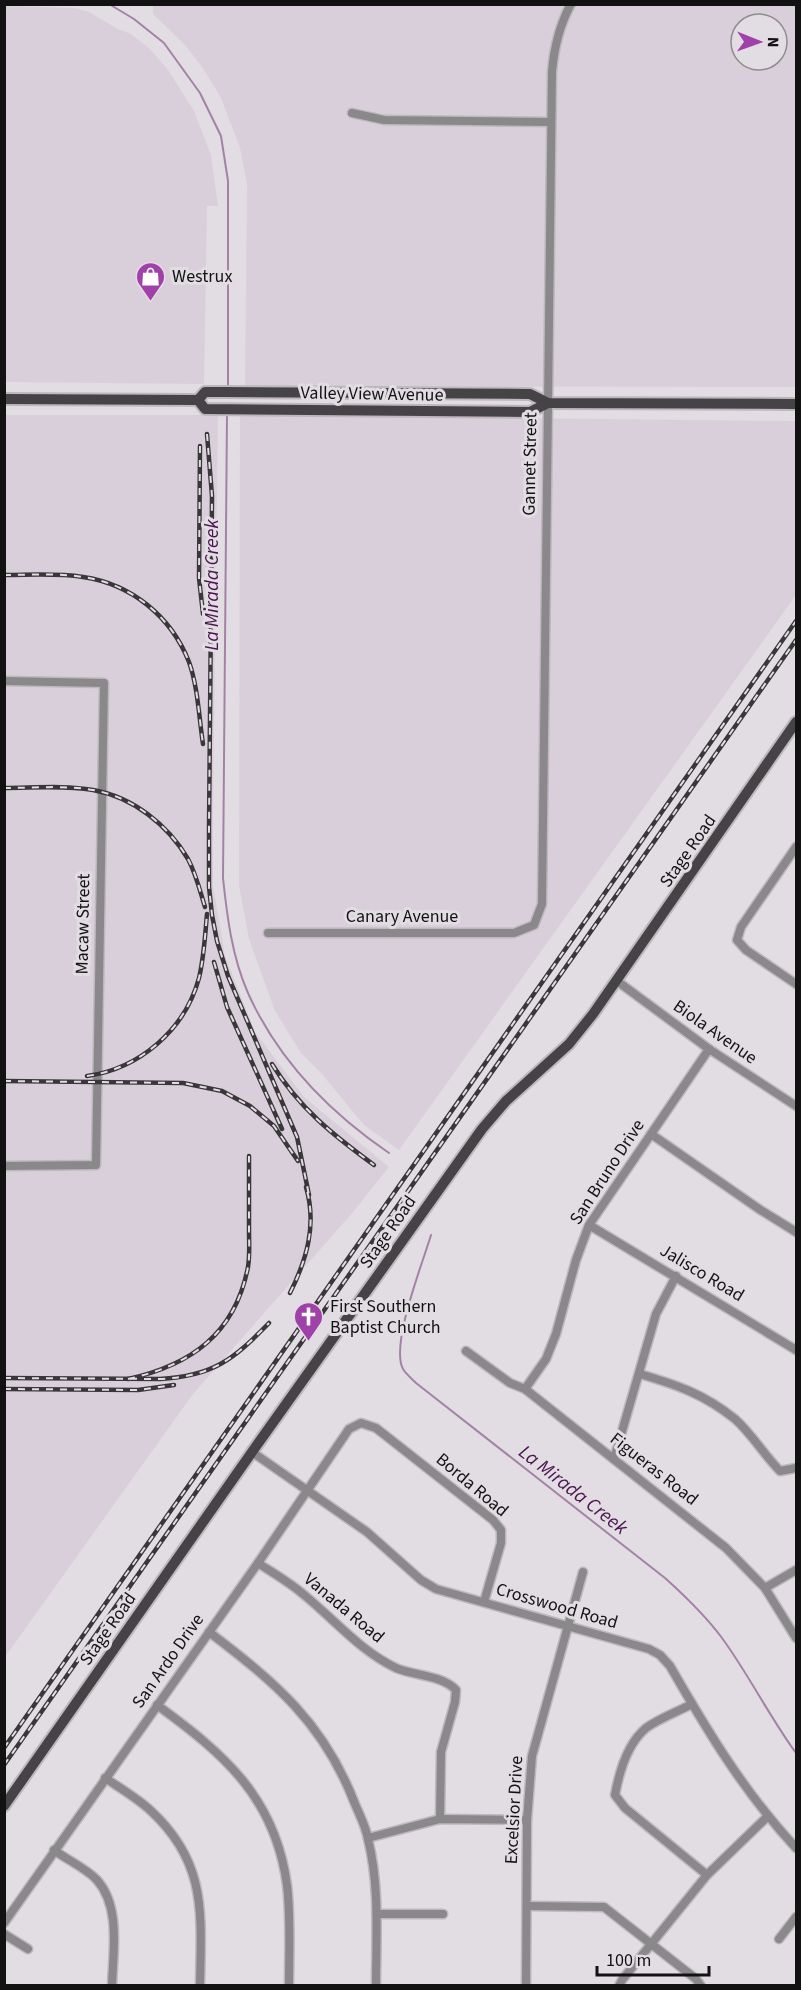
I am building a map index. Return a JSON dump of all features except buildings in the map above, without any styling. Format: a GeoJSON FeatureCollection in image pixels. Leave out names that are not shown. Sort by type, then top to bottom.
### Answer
{"type":"FeatureCollection","features":[{"type":"Feature","properties":{"kind":"main road","name":"Valley View Avenue"},"geometry":{"type":"LineString","coordinates":[[4,399],[198,400],[205,392],[239,392],[530,394],[548,403],[796,404]]}},
{"type":"Feature","properties":{"kind":"main road","name":"Valley View Avenue"},"geometry":{"type":"LineString","coordinates":[[198,400],[205,409],[530,412],[548,403]]}},
{"type":"Feature","properties":{"kind":"main road","name":"Stage Road"},"geometry":{"type":"LineString","coordinates":[[4,1806],[482,1128],[506,1101],[569,1044],[616,981],[796,722]]}},
{"type":"Feature","properties":{"kind":"street","name":"Gannet Street"},"geometry":{"type":"LineString","coordinates":[[534,925],[542,904],[553,56],[559,29],[571,4]]}},
{"type":"Feature","properties":{"kind":"street"},"geometry":{"type":"LineString","coordinates":[[352,113],[384,120],[551,122]]}},
{"type":"Feature","properties":{"kind":"street","name":"Macaw Street"},"geometry":{"type":"LineString","coordinates":[[4,681],[104,683],[96,1165],[4,1166]]}},
{"type":"Feature","properties":{"kind":"street"},"geometry":{"type":"LineString","coordinates":[[796,847],[741,927],[737,940],[746,950],[796,984]]}},
{"type":"Feature","properties":{"kind":"street","name":"Canary Avenue"},"geometry":{"type":"LineString","coordinates":[[268,933],[514,933],[534,925]]}},
{"type":"Feature","properties":{"kind":"street","name":"Biola Avenue"},"geometry":{"type":"LineString","coordinates":[[616,981],[709,1049],[796,1107]]}},
{"type":"Feature","properties":{"kind":"street","name":"San Bruno Drive"},"geometry":{"type":"LineString","coordinates":[[525,1389],[546,1359],[556,1334],[576,1260],[589,1225],[709,1049]]}},
{"type":"Feature","properties":{"kind":"street"},"geometry":{"type":"LineString","coordinates":[[651,1134],[796,1232]]}},
{"type":"Feature","properties":{"kind":"street","name":"Jalisco Road"},"geometry":{"type":"LineString","coordinates":[[589,1225],[796,1350]]}},
{"type":"Feature","properties":{"kind":"street"},"geometry":{"type":"LineString","coordinates":[[614,1459],[656,1314],[676,1276]]}},
{"type":"Feature","properties":{"kind":"street","name":"Figueras Road"},"geometry":{"type":"LineString","coordinates":[[466,1351],[510,1383],[525,1389],[726,1548],[765,1587],[796,1638]]}},
{"type":"Feature","properties":{"kind":"street"},"geometry":{"type":"LineString","coordinates":[[640,1374],[683,1387],[705,1398],[735,1419],[780,1471],[796,1468]]}},
{"type":"Feature","properties":{"kind":"street","name":"San Ardo Drive"},"geometry":{"type":"LineString","coordinates":[[4,1923],[258,1563],[349,1429],[361,1423]]}},
{"type":"Feature","properties":{"kind":"street","name":"Borda Road"},"geometry":{"type":"LineString","coordinates":[[361,1423],[376,1428],[493,1520],[501,1530],[501,1543],[484,1602]]}},
{"type":"Feature","properties":{"kind":"street","name":"Crosswood Road"},"geometry":{"type":"LineString","coordinates":[[252,1452],[367,1532],[422,1580],[436,1589],[649,1649],[660,1655],[670,1666],[724,1757],[767,1816],[796,1848]]}},
{"type":"Feature","properties":{"kind":"street","name":"Vanada Road"},"geometry":{"type":"LineString","coordinates":[[258,1563],[302,1592],[359,1644],[377,1657],[397,1668],[449,1683],[456,1690],[455,1702],[441,1752],[440,1819]]}},
{"type":"Feature","properties":{"kind":"street"},"geometry":{"type":"LineString","coordinates":[[765,1587],[796,1570]]}},
{"type":"Feature","properties":{"kind":"street","name":"Excelsior Drive"},"geometry":{"type":"LineString","coordinates":[[526,1986],[527,1820],[532,1756],[583,1572]]}},
{"type":"Feature","properties":{"kind":"street"},"geometry":{"type":"LineString","coordinates":[[209,1632],[272,1682],[315,1730],[332,1755],[349,1788],[368,1838],[375,1877],[376,1986]]}},
{"type":"Feature","properties":{"kind":"street"},"geometry":{"type":"LineString","coordinates":[[157,1704],[208,1743],[227,1761],[244,1780],[272,1829],[281,1855],[287,1884],[290,1912],[290,1986]]}},
{"type":"Feature","properties":{"kind":"street"},"geometry":{"type":"LineString","coordinates":[[692,1704],[647,1728],[635,1739],[618,1779],[615,1795],[625,1808],[707,1875]]}},
{"type":"Feature","properties":{"kind":"street"},"geometry":{"type":"LineString","coordinates":[[105,1778],[149,1808],[181,1846],[192,1869],[199,1893],[201,1919],[200,1986]]}},
{"type":"Feature","properties":{"kind":"street"},"geometry":{"type":"LineString","coordinates":[[619,1986],[651,1942],[707,1875],[767,1816]]}},
{"type":"Feature","properties":{"kind":"street"},"geometry":{"type":"LineString","coordinates":[[368,1838],[440,1819],[527,1820]]}},
{"type":"Feature","properties":{"kind":"street"},"geometry":{"type":"LineString","coordinates":[[54,1850],[95,1879],[106,1893],[112,1909],[112,1986]]}},
{"type":"Feature","properties":{"kind":"street"},"geometry":{"type":"LineString","coordinates":[[528,1906],[604,1907],[651,1942],[696,1979],[701,1986]]}},
{"type":"Feature","properties":{"kind":"street"},"geometry":{"type":"LineString","coordinates":[[377,1914],[443,1914]]}},
{"type":"Feature","properties":{"kind":"street"},"geometry":{"type":"LineString","coordinates":[[779,1939],[796,1917]]}},
{"type":"Feature","properties":{"kind":"street"},"geometry":{"type":"LineString","coordinates":[[4,1934],[28,1949]]}},
{"type":"Feature","properties":{"kind":"shaded area"},"geometry":{"type":"Polygon","coordinates":[[[153,4],[796,5],[796,387],[245,386],[247,184],[240,148],[221,98],[203,68],[185,45],[153,14],[153,4]]]}},
{"type":"Feature","properties":{"kind":"shaded area"},"geometry":{"type":"Polygon","coordinates":[[[5,6],[75,8],[89,12],[131,34],[150,49],[168,70],[194,111],[211,155],[218,206],[207,206],[204,384],[5,382],[5,6]]]}},
{"type":"Feature","properties":{"kind":"shaded area"},"geometry":{"type":"Polygon","coordinates":[[[5,415],[218,415],[213,886],[225,956],[255,1032],[304,1097],[389,1167],[353,1212],[193,1394],[5,1657],[5,415]]]}},
{"type":"Feature","properties":{"kind":"shaded area"},"geometry":{"type":"Polygon","coordinates":[[[240,415],[796,421],[796,595],[399,1150],[364,1125],[321,1073],[301,1053],[275,1011],[249,939],[239,885],[240,415]]]}},
{"type":"Feature","properties":{"kind":"waterway","name":"La Mirada Creek"},"geometry":{"type":"LineString","coordinates":[[109,4],[134,19],[164,43],[200,93],[221,136],[228,181],[228,387]]}},
{"type":"Feature","properties":{"kind":"waterway","name":"La Mirada Creek"},"geometry":{"type":"LineString","coordinates":[[227,414],[223,878],[234,951],[242,979],[260,1017],[290,1062],[326,1102],[389,1153]]}},
{"type":"Feature","properties":{"kind":"waterway","name":"La Mirada Creek"},"geometry":{"type":"LineString","coordinates":[[431,1235],[404,1323],[400,1357],[404,1371],[416,1383],[665,1578],[687,1599],[722,1638],[796,1753]]}},
{"type":"Feature","properties":{"kind":"railway"},"geometry":{"type":"LineString","coordinates":[[207,434],[212,496],[209,828],[209,887],[212,915],[228,976],[297,1137],[309,1195]]}},
{"type":"Feature","properties":{"kind":"railway"},"geometry":{"type":"LineString","coordinates":[[200,446],[199,578],[203,614]]}},
{"type":"Feature","properties":{"kind":"railway"},"geometry":{"type":"LineString","coordinates":[[4,575],[83,577],[117,587],[147,605],[172,630],[189,662],[196,692],[203,744]]}},
{"type":"Feature","properties":{"kind":"railway"},"geometry":{"type":"LineString","coordinates":[[4,1748],[796,621]]}},
{"type":"Feature","properties":{"kind":"railway"},"geometry":{"type":"LineString","coordinates":[[4,1765],[796,640]]}},
{"type":"Feature","properties":{"kind":"railway"},"geometry":{"type":"LineString","coordinates":[[4,788],[82,788],[108,794],[135,806],[160,824],[180,847],[188,859],[205,907]]}},
{"type":"Feature","properties":{"kind":"railway"},"geometry":{"type":"LineString","coordinates":[[87,1076],[106,1072],[142,1056],[171,1030],[183,1014],[199,978],[207,914]]}},
{"type":"Feature","properties":{"kind":"railway"},"geometry":{"type":"LineString","coordinates":[[214,962],[227,1007],[282,1129]]}},
{"type":"Feature","properties":{"kind":"railway"},"geometry":{"type":"LineString","coordinates":[[272,1064],[282,1080],[318,1120],[374,1165]]}},
{"type":"Feature","properties":{"kind":"railway"},"geometry":{"type":"LineString","coordinates":[[4,1081],[183,1083],[222,1091],[250,1106],[274,1126],[298,1161]]}},
{"type":"Feature","properties":{"kind":"railway"},"geometry":{"type":"LineString","coordinates":[[128,1379],[172,1365],[190,1355],[207,1343],[233,1311],[242,1290],[249,1262],[249,1156]]}},
{"type":"Feature","properties":{"kind":"railway"},"geometry":{"type":"LineString","coordinates":[[290,1293],[301,1267],[310,1228],[311,1214],[306,1187]]}},
{"type":"Feature","properties":{"kind":"railway"},"geometry":{"type":"LineString","coordinates":[[4,1378],[160,1379],[194,1374],[208,1370],[233,1356],[269,1323]]}},
{"type":"Feature","properties":{"kind":"railway"},"geometry":{"type":"LineString","coordinates":[[4,1389],[138,1390],[174,1385]]}},
{"type":"Feature","properties":{"kind":"place","name":"Westrux"},"geometry":{"type":"Point","coordinates":[151,302]}},
{"type":"Feature","properties":{"kind":"place","name":"First Southern Baptist Church"},"geometry":{"type":"Point","coordinates":[309,1342]}}]}
